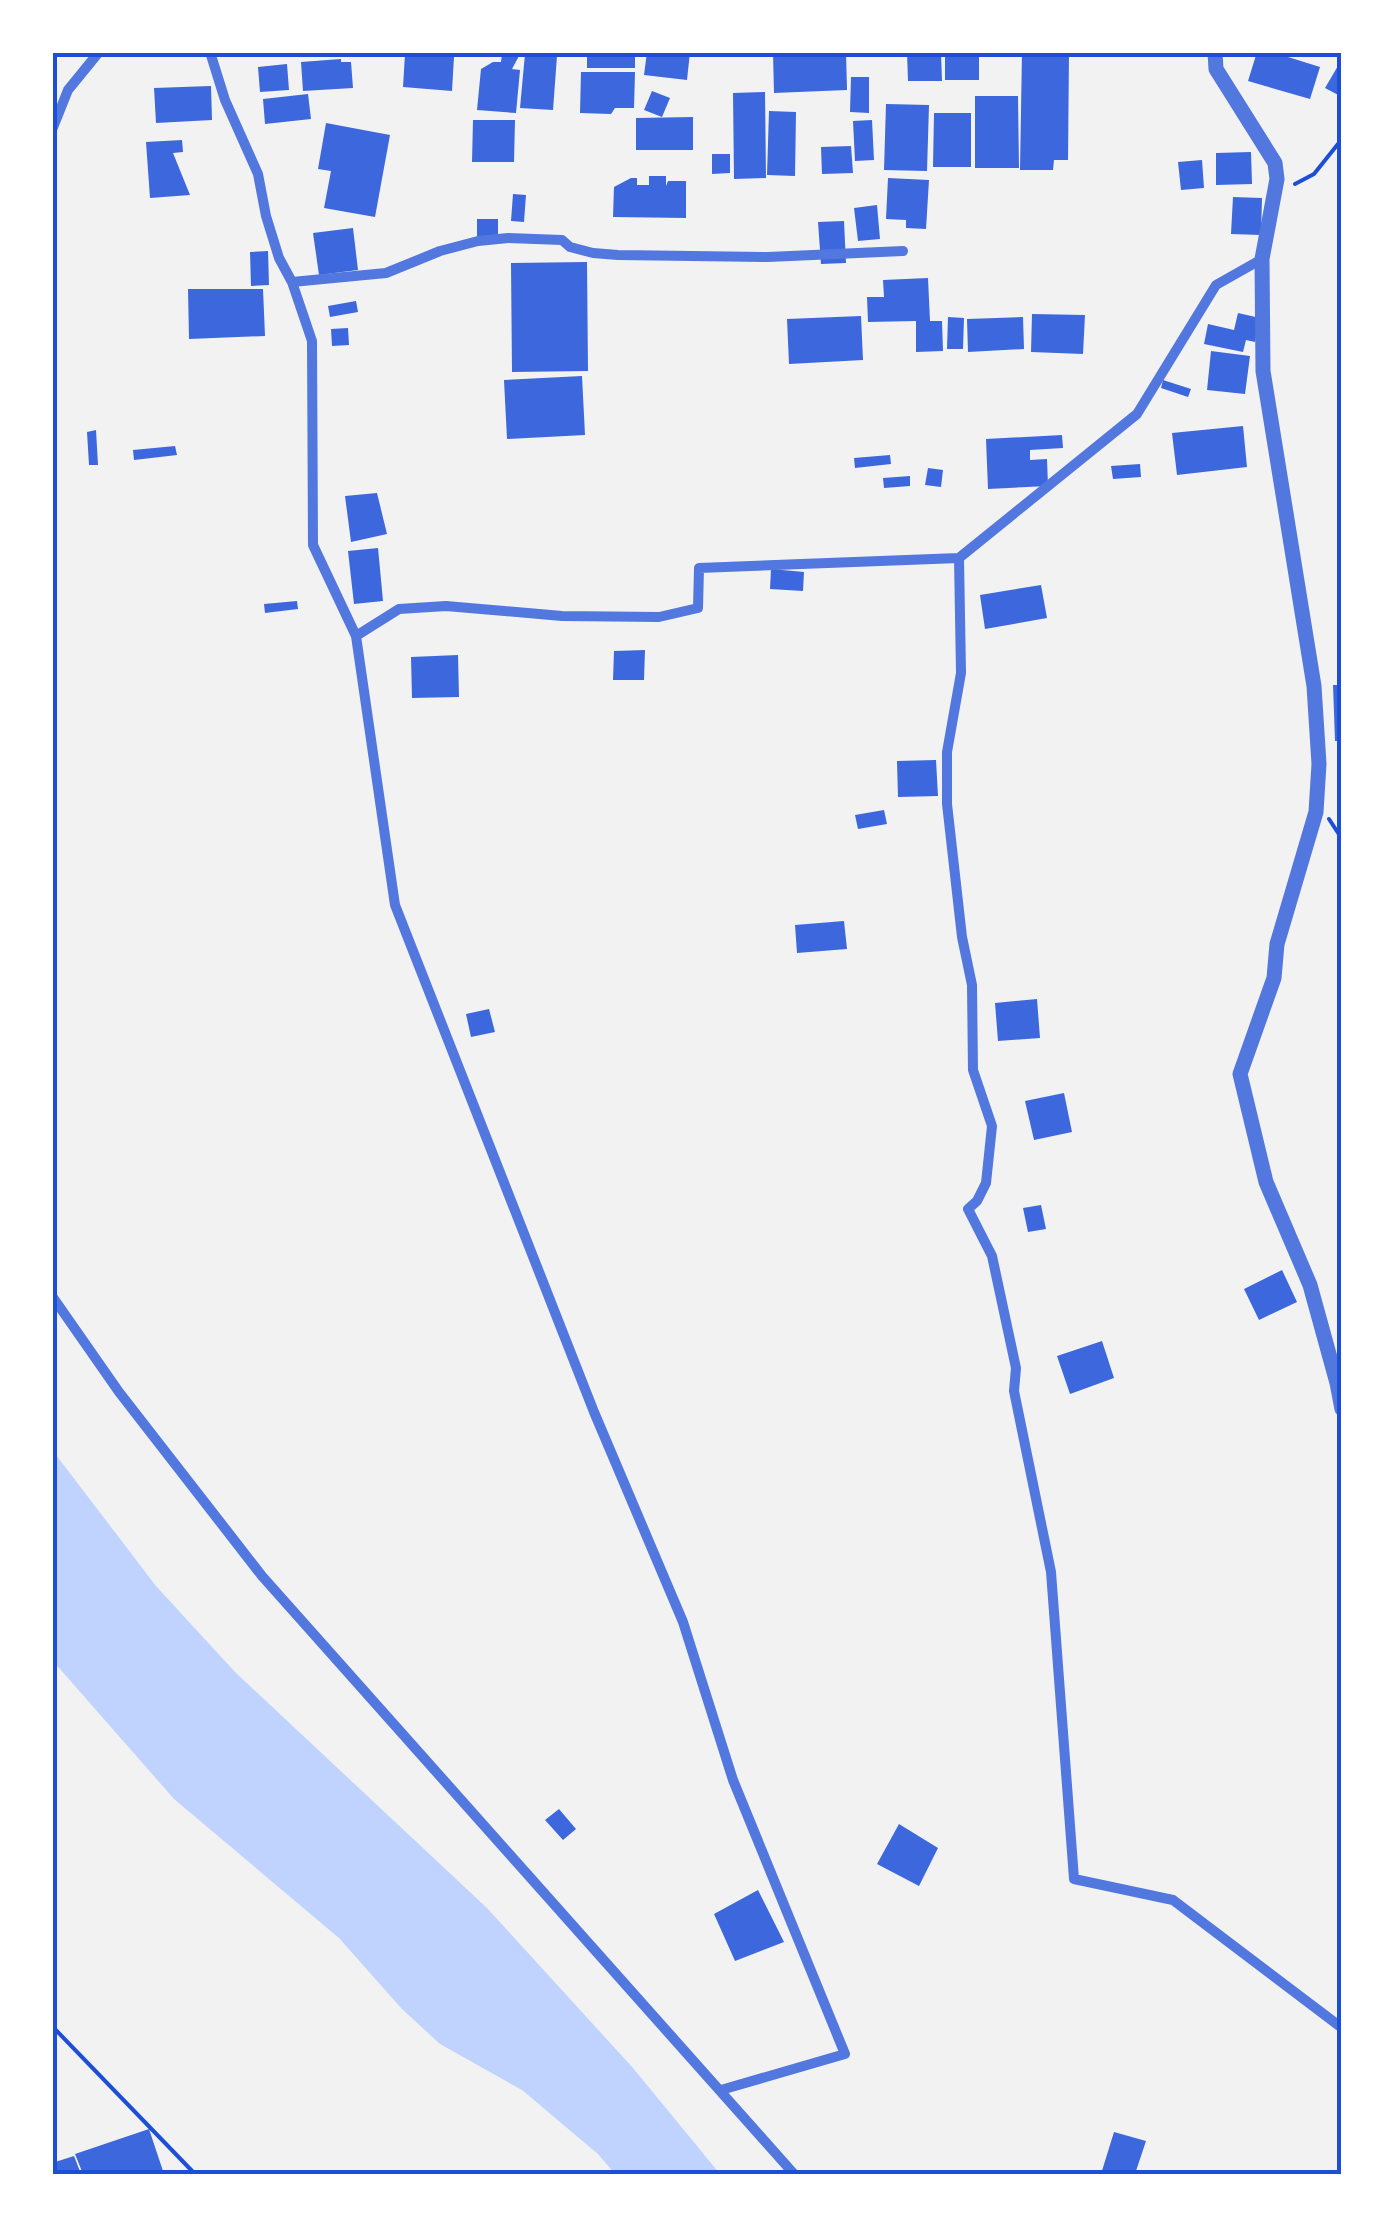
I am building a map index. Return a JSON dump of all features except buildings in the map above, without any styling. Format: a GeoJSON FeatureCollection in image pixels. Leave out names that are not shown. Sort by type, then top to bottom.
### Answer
{"type":"FeatureCollection","features":[{"type":"Feature","properties":{"kind":"street"},"geometry":{"type":"LineString","coordinates":[[52,130],[68,90],[99,52]]}},
{"type":"Feature","properties":{"kind":"street"},"geometry":{"type":"LineString","coordinates":[[210,52],[225,100],[258,174],[279,258],[292,282],[312,340],[313,545],[356,636],[395,905],[594,1412],[683,1622],[733,1780],[845,2054],[721,2090]]}},
{"type":"Feature","properties":{"kind":"street"},"geometry":{"type":"LineString","coordinates":[[1215,52],[1216,69],[1275,163],[1274,196],[1262,259],[1263,371],[1314,686],[1319,764],[1316,812],[1276,944],[1274,978],[1240,1074],[1266,1182],[1310,1286],[1342,1409]]}},
{"type":"Feature","properties":{"kind":"street"},"geometry":{"type":"LineString","coordinates":[[292,282],[386,273],[440,251],[508,238],[562,240],[570,247],[593,254],[768,257],[903,251]]}},
{"type":"Feature","properties":{"kind":"street"},"geometry":{"type":"LineString","coordinates":[[356,636],[400,609],[446,606],[562,616],[659,617],[698,608],[699,568],[959,558],[1136,414],[1216,285],[1262,259]]}},
{"type":"Feature","properties":{"kind":"street"},"geometry":{"type":"LineString","coordinates":[[959,558],[962,673],[947,752],[947,804],[962,937],[972,985],[973,1070],[992,1126],[986,1183],[968,1209],[992,1256],[1016,1368],[1014,1390],[1051,1572],[1074,1879],[1173,1900],[1342,2028]]}},
{"type":"Feature","properties":{"kind":"street"},"geometry":{"type":"LineString","coordinates":[[52,1296],[119,1392],[262,1576],[794,2174]]}},
{"type":"Feature","properties":{"kind":"path"},"geometry":{"type":"LineString","coordinates":[[1274,196],[1314,174],[1342,139]]}},
{"type":"Feature","properties":{"kind":"path"},"geometry":{"type":"LineString","coordinates":[[52,2026],[195,2174]]}},
{"type":"Feature","properties":{"kind":"water"},"geometry":{"type":"Polygon","coordinates":[[[53,1451],[156,1586],[235,1672],[487,1908],[633,2068],[720,2174],[615,2174],[598,2154],[522,2090],[440,2044],[401,2008],[339,1938],[174,1799],[53,1661],[53,1451]]]}}]}
